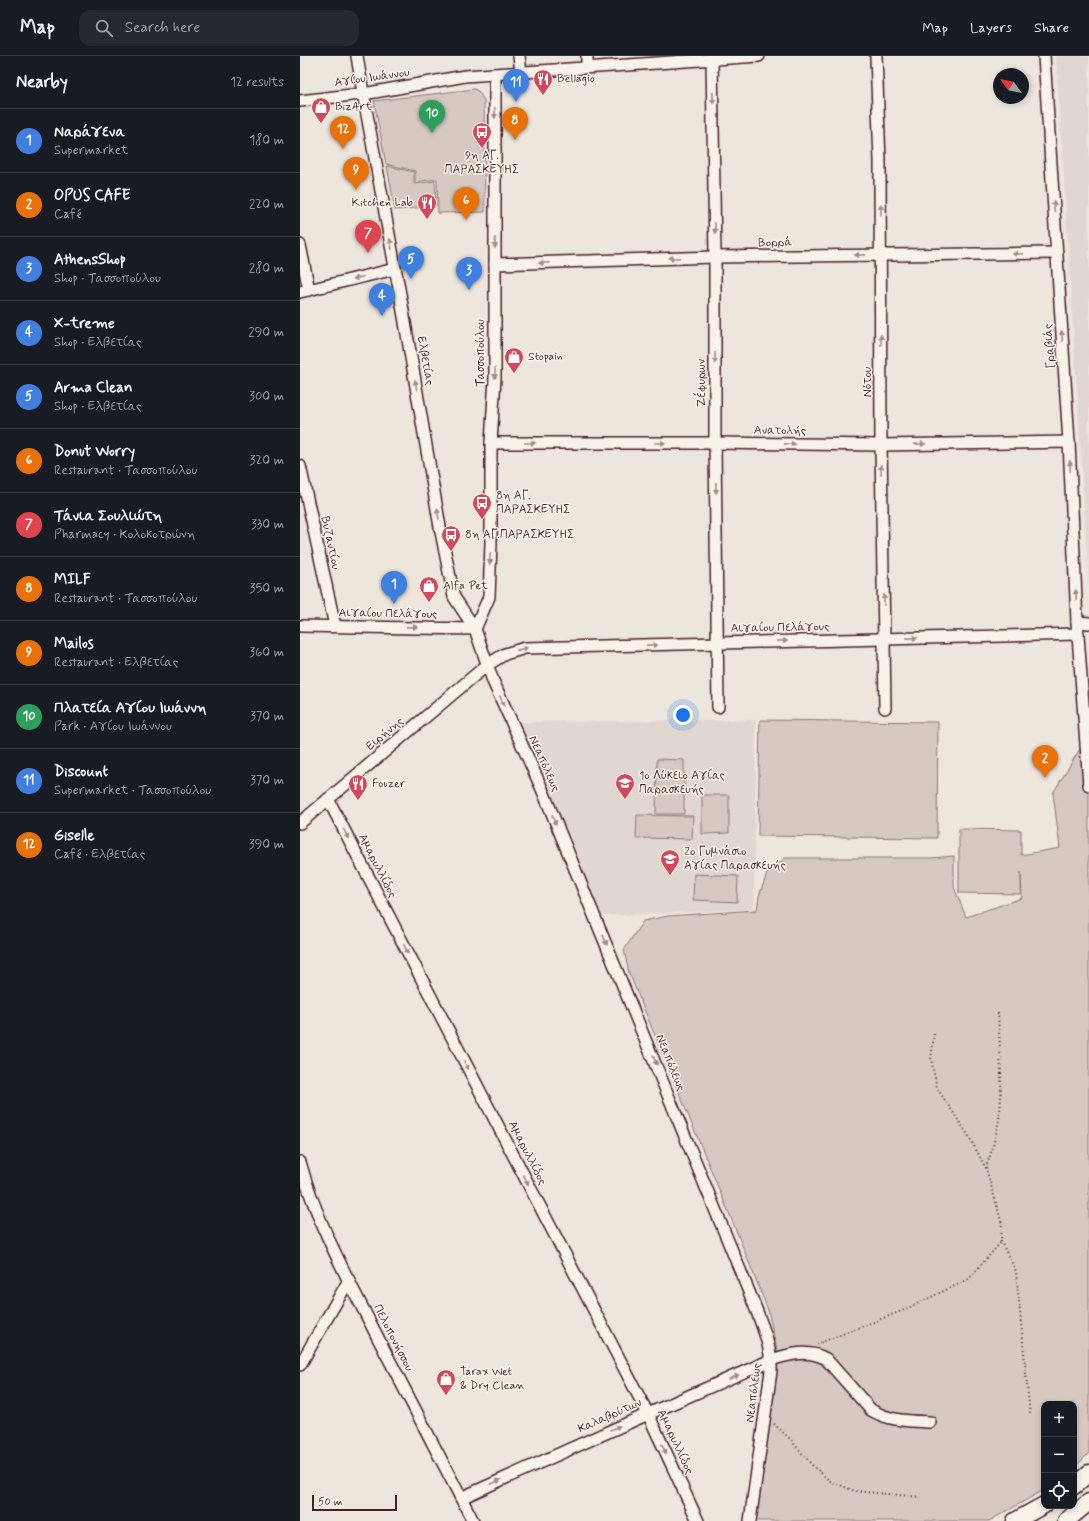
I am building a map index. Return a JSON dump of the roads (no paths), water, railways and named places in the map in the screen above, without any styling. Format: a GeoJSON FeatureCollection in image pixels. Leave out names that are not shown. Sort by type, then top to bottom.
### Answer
{"type":"FeatureCollection","features":[{"type":"Feature","properties":{"kind":"highway"},"geometry":{"type":"LineString","coordinates":[[1077,1483],[1089,1473]]}},
{"type":"Feature","properties":{"kind":"highway"},"geometry":{"type":"LineString","coordinates":[[1066,1521],[1089,1502]]}},
{"type":"Feature","properties":{"kind":"highway"},"geometry":{"type":"LineString","coordinates":[[1015,1521],[1041,1507]]}},
{"type":"Feature","properties":{"kind":"street","name":"Ελβετίας"},"geometry":{"type":"LineString","coordinates":[[357,56],[396,269],[440,527],[454,597],[475,629]]}},
{"type":"Feature","properties":{"kind":"street"},"geometry":{"type":"LineString","coordinates":[[519,56],[521,72]]}},
{"type":"Feature","properties":{"kind":"street","name":"Αγίου Ιωάννου"},"geometry":{"type":"LineString","coordinates":[[300,101],[363,93],[465,76],[672,59],[712,59],[759,56]]}},
{"type":"Feature","properties":{"kind":"street","name":"Νότου"},"geometry":{"type":"LineString","coordinates":[[876,56],[880,161],[881,445],[885,708]]}},
{"type":"Feature","properties":{"kind":"street","name":"Γραβιάς"},"geometry":{"type":"LineString","coordinates":[[1044,56],[1069,442],[1077,622],[1089,785]]}},
{"type":"Feature","properties":{"kind":"street","name":"Ζέφυρων"},"geometry":{"type":"LineString","coordinates":[[712,59],[716,257],[715,443],[718,707]]}},
{"type":"Feature","properties":{"kind":"street","name":"Τασσοπούλου"},"geometry":{"type":"LineString","coordinates":[[475,629],[489,597],[491,543],[491,443],[495,378],[495,74]]}},
{"type":"Feature","properties":{"kind":"street"},"geometry":{"type":"LineString","coordinates":[[300,245],[304,291],[396,269]]}},
{"type":"Feature","properties":{"kind":"street","name":"Βορρά"},"geometry":{"type":"LineString","coordinates":[[495,264],[716,257],[1056,253]]}},
{"type":"Feature","properties":{"kind":"street","name":"Ανατολής"},"geometry":{"type":"LineString","coordinates":[[491,443],[881,445],[1069,442]]}},
{"type":"Feature","properties":{"kind":"street","name":"Βυζαντίου"},"geometry":{"type":"LineString","coordinates":[[300,466],[335,626]]}},
{"type":"Feature","properties":{"kind":"street"},"geometry":{"type":"LineString","coordinates":[[1077,622],[1089,623]]}},
{"type":"Feature","properties":{"kind":"street","name":"Αιγαίου Πελάγους"},"geometry":{"type":"LineString","coordinates":[[300,626],[475,629]]}},
{"type":"Feature","properties":{"kind":"street","name":"Νεαπόλεως"},"geometry":{"type":"LineString","coordinates":[[475,629],[493,681],[542,789],[659,1070],[766,1334],[771,1360],[750,1521]]}},
{"type":"Feature","properties":{"kind":"street","name":"Αιγαίου Πελάγους"},"geometry":{"type":"LineString","coordinates":[[487,665],[505,654],[525,648],[1078,634]]}},
{"type":"Feature","properties":{"kind":"street","name":"Ειρήνης"},"geometry":{"type":"LineString","coordinates":[[300,823],[487,665]]}},
{"type":"Feature","properties":{"kind":"street","name":"Αμαρυλλίδος"},"geometry":{"type":"LineString","coordinates":[[328,799],[648,1414],[698,1521]]}},
{"type":"Feature","properties":{"kind":"street","name":"Πελοπονήσσου"},"geometry":{"type":"LineString","coordinates":[[300,1162],[303,1184],[348,1280],[473,1521]]}},
{"type":"Feature","properties":{"kind":"street"},"geometry":{"type":"LineString","coordinates":[[301,1362],[348,1280]]}},
{"type":"Feature","properties":{"kind":"street","name":"Καλαβρύτων"},"geometry":{"type":"LineString","coordinates":[[461,1498],[771,1360],[790,1354],[809,1353],[826,1359],[871,1410],[878,1414],[899,1420],[930,1422]]}},
{"type":"Feature","properties":{"kind":"place","name":"Bellagio"},"geometry":{"type":"Point","coordinates":[543,96]}},
{"type":"Feature","properties":{"kind":"place","name":"Discount"},"geometry":{"type":"Point","coordinates":[516,102]}},
{"type":"Feature","properties":{"kind":"place","name":"BizArt"},"geometry":{"type":"Point","coordinates":[321,124]}},
{"type":"Feature","properties":{"kind":"place","name":"Πλατεία Αγίου Ιωάννη"},"geometry":{"type":"Point","coordinates":[432,133]}},
{"type":"Feature","properties":{"kind":"place","name":"MILF"},"geometry":{"type":"Point","coordinates":[515,140]}},
{"type":"Feature","properties":{"kind":"place","name":"Giselle"},"geometry":{"type":"Point","coordinates":[343,149]}},
{"type":"Feature","properties":{"kind":"place","name":"9η ΑΓ. ΠΑΡΑΣΚΕΥΗΣ"},"geometry":{"type":"Point","coordinates":[482,149]}},
{"type":"Feature","properties":{"kind":"place","name":"Mailos"},"geometry":{"type":"Point","coordinates":[356,190]}},
{"type":"Feature","properties":{"kind":"place","name":"Kitchen Lab"},"geometry":{"type":"Point","coordinates":[427,220]}},
{"type":"Feature","properties":{"kind":"place","name":"Donut Worry"},"geometry":{"type":"Point","coordinates":[466,220]}},
{"type":"Feature","properties":{"kind":"place","name":"Τάνια Σουλιώτη"},"geometry":{"type":"Point","coordinates":[368,253]}},
{"type":"Feature","properties":{"kind":"place","name":"Arma Clean"},"geometry":{"type":"Point","coordinates":[411,279]}},
{"type":"Feature","properties":{"kind":"place","name":"AthensShop"},"geometry":{"type":"Point","coordinates":[469,290]}},
{"type":"Feature","properties":{"kind":"place","name":"X-treme"},"geometry":{"type":"Point","coordinates":[382,316]}},
{"type":"Feature","properties":{"kind":"place","name":"Stopain"},"geometry":{"type":"Point","coordinates":[514,374]}},
{"type":"Feature","properties":{"kind":"place","name":"8η ΑΓ. ΠΑΡΑΣΚΕΥΗΣ"},"geometry":{"type":"Point","coordinates":[482,520]}},
{"type":"Feature","properties":{"kind":"place","name":"8η ΑΓ.ΠΑΡΑΣΚΕΥΗΣ"},"geometry":{"type":"Point","coordinates":[451,552]}},
{"type":"Feature","properties":{"kind":"place","name":"Alfa Pet"},"geometry":{"type":"Point","coordinates":[429,603]}},
{"type":"Feature","properties":{"kind":"place","name":"Ναράγενα"},"geometry":{"type":"Point","coordinates":[394,604]}},
{"type":"Feature","properties":{"kind":"place","name":"OPUS CAFE"},"geometry":{"type":"Point","coordinates":[1045,778]}},
{"type":"Feature","properties":{"kind":"place","name":"1ο Λύκειο Αγίας Παρασκευής"},"geometry":{"type":"Point","coordinates":[625,800]}},
{"type":"Feature","properties":{"kind":"place","name":"Fouzer"},"geometry":{"type":"Point","coordinates":[358,801]}},
{"type":"Feature","properties":{"kind":"place","name":"2ο Γυμνάσιο Αγίας Παρασκευής"},"geometry":{"type":"Point","coordinates":[670,876]}},
{"type":"Feature","properties":{"kind":"place","name":"Tarax Wet & Dry Clean"},"geometry":{"type":"Point","coordinates":[446,1396]}}]}
